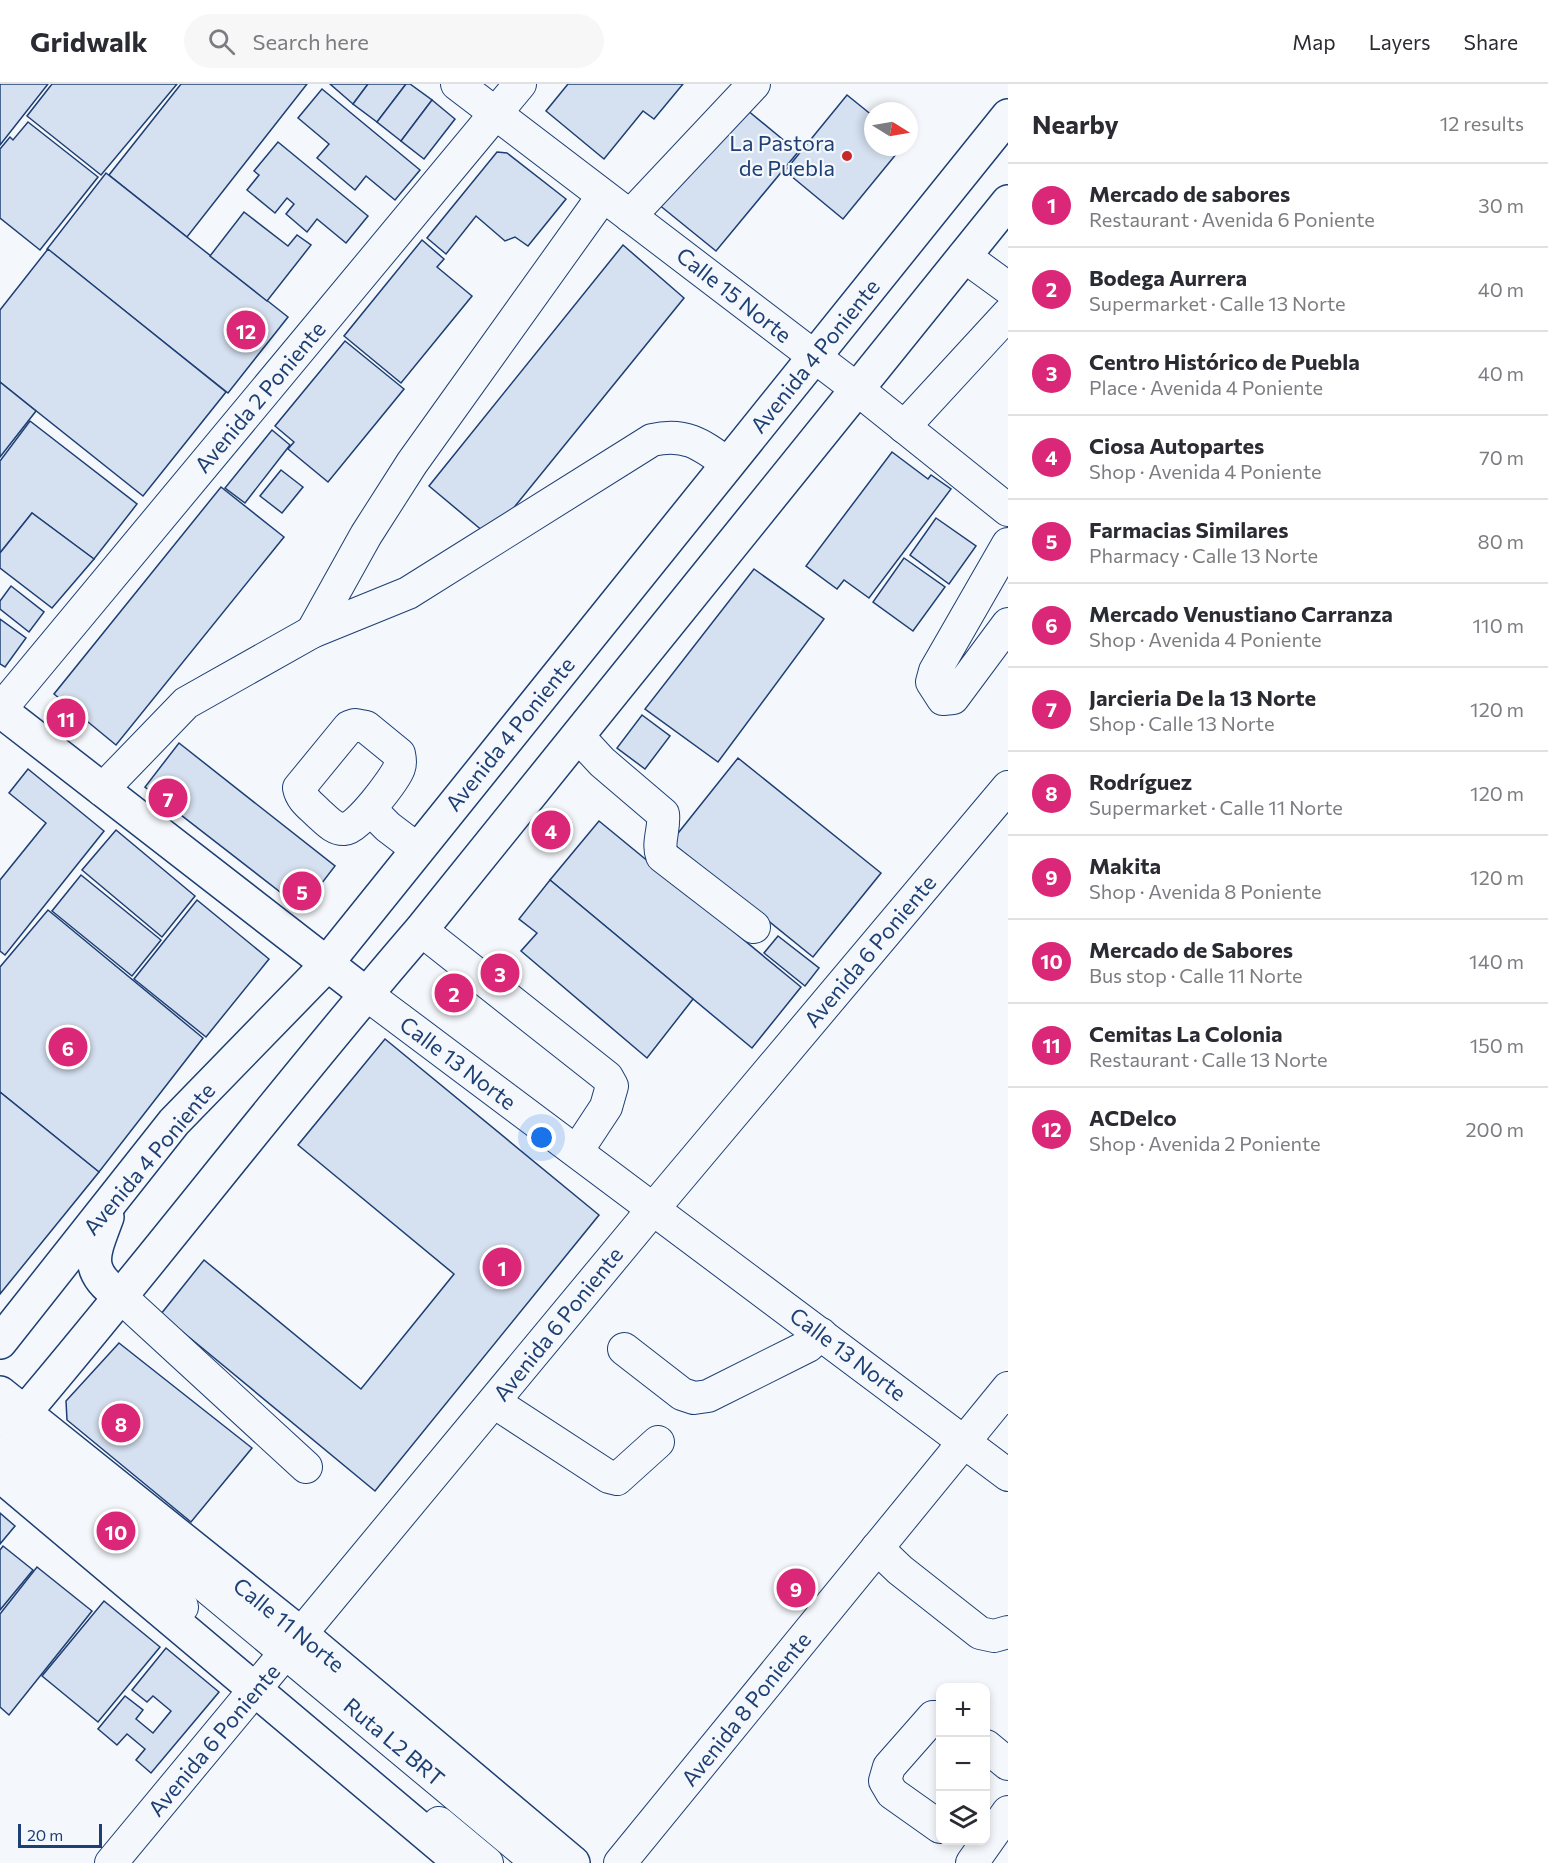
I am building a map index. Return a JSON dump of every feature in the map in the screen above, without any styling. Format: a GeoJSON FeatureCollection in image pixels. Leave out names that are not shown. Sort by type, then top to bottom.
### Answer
{"type":"FeatureCollection","features":[{"type":"Feature","properties":{"kind":"main road","name":"Avenida 4 Poniente"},"geometry":{"type":"LineString","coordinates":[[0,1342],[174,1122],[326,963],[1008,116]]}},
{"type":"Feature","properties":{"kind":"main road"},"geometry":{"type":"LineString","coordinates":[[12,1414],[122,1298],[1008,202]]}},
{"type":"Feature","properties":{"kind":"main road","name":"Calle 13 Norte"},"geometry":{"type":"LineString","coordinates":[[0,710],[366,994]]}},
{"type":"Feature","properties":{"kind":"main road"},"geometry":{"type":"LineString","coordinates":[[114,1198],[94,1262],[98,1278],[122,1298]]}},
{"type":"Feature","properties":{"kind":"main road","name":"Calle 11 Norte"},"geometry":{"type":"LineString","coordinates":[[0,1393],[12,1414],[294,1644],[573,1863]]}},
{"type":"Feature","properties":{"kind":"main road"},"geometry":{"type":"LineString","coordinates":[[0,1475],[261,1684],[461,1863]]}},
{"type":"Feature","properties":{"kind":"street","name":"Calle 15 Norte"},"geometry":{"type":"LineString","coordinates":[[457,84],[857,389],[1008,510]]}},
{"type":"Feature","properties":{"kind":"street","name":"Avenida 2 Poniente"},"geometry":{"type":"LineString","coordinates":[[0,710],[520,84]]}},
{"type":"Feature","properties":{"kind":"street"},"geometry":{"type":"LineString","coordinates":[[630,216],[754,84]]}},
{"type":"Feature","properties":{"kind":"street"},"geometry":{"type":"LineString","coordinates":[[312,633],[366,535],[412,463],[603,196]]}},
{"type":"Feature","properties":{"kind":"street"},"geometry":{"type":"LineString","coordinates":[[964,256],[1008,288]]}},
{"type":"Feature","properties":{"kind":"street"},"geometry":{"type":"LineString","coordinates":[[904,427],[1008,314]]}},
{"type":"Feature","properties":{"kind":"street"},"geometry":{"type":"LineString","coordinates":[[102,790],[186,703],[312,633],[408,593],[652,440],[664,437],[691,440],[700,443],[728,464]]}},
{"type":"Feature","properties":{"kind":"street"},"geometry":{"type":"LineString","coordinates":[[1008,544],[935,671],[933,682],[943,699],[953,698],[1008,624]]}},
{"type":"Feature","properties":{"kind":"street"},"geometry":{"type":"LineString","coordinates":[[578,736],[602,762],[663,814],[664,824],[659,848],[662,856],[754,927]]}},
{"type":"Feature","properties":{"kind":"street","name":"Avenida 6 Poniente"},"geometry":{"type":"LineString","coordinates":[[111,1863],[654,1208],[1008,787]]}},
{"type":"Feature","properties":{"kind":"street"},"geometry":{"type":"LineString","coordinates":[[370,809],[417,849]]}},
{"type":"Feature","properties":{"kind":"street"},"geometry":{"type":"LineString","coordinates":[[421,930],[607,1077],[612,1086],[606,1107],[577,1151]]}},
{"type":"Feature","properties":{"kind":"street","name":"Calle 13 Norte"},"geometry":{"type":"LineString","coordinates":[[366,994],[1008,1475]]}},
{"type":"Feature","properties":{"kind":"street"},"geometry":{"type":"LineString","coordinates":[[122,1298],[306,1467]]}},
{"type":"Feature","properties":{"kind":"street"},"geometry":{"type":"LineString","coordinates":[[624,1349],[682,1394],[694,1398],[708,1396],[808,1346],[821,1334]]}},
{"type":"Feature","properties":{"kind":"street","name":"Avenida 8 Poniente"},"geometry":{"type":"LineString","coordinates":[[620,1863],[1008,1388]]}},
{"type":"Feature","properties":{"kind":"street"},"geometry":{"type":"LineString","coordinates":[[494,1402],[609,1477],[617,1479],[658,1442]]}},
{"type":"Feature","properties":{"kind":"street","name":"Ruta L2 BRT"},"geometry":{"type":"LineString","coordinates":[[0,1452],[261,1684],[487,1863]]}},
{"type":"Feature","properties":{"kind":"street"},"geometry":{"type":"LineString","coordinates":[[877,1548],[900,1570],[980,1634],[994,1636],[1008,1632]]}},
{"type":"Feature","properties":{"kind":"street","name":"Ruta L2 BRT"},"geometry":{"type":"LineString","coordinates":[[294,1644],[538,1863]]}},
{"type":"Feature","properties":{"kind":"street"},"geometry":{"type":"LineString","coordinates":[[936,1717],[933,1717],[890,1767],[885,1781],[892,1793],[936,1824]]}},
{"type":"Feature","properties":{"kind":"street"},"geometry":{"type":"LineString","coordinates":[[990,1749],[1008,1764]]}},
{"type":"Feature","properties":{"kind":"street"},"geometry":{"type":"LineString","coordinates":[[969,1852],[1008,1812]]}},
{"type":"Feature","properties":{"kind":"building"},"geometry":{"type":"Polygon","coordinates":[[[0,84],[48,84],[0,145],[0,84]]]}},
{"type":"Feature","properties":{"kind":"building"},"geometry":{"type":"Polygon","coordinates":[[[52,84],[177,84],[101,175],[27,116],[52,84]]]}},
{"type":"Feature","properties":{"kind":"building"},"geometry":{"type":"Polygon","coordinates":[[[181,84],[307,84],[187,237],[109,175],[181,84]]]}},
{"type":"Feature","properties":{"kind":"building"},"geometry":{"type":"Polygon","coordinates":[[[330,84],[368,84],[353,104],[330,84]]]}},
{"type":"Feature","properties":{"kind":"building"},"geometry":{"type":"Polygon","coordinates":[[[368,84],[406,84],[377,122],[353,104],[368,84]]]}},
{"type":"Feature","properties":{"kind":"building"},"geometry":{"type":"Polygon","coordinates":[[[406,84],[410,84],[432,100],[401,141],[377,122],[406,84]]]}},
{"type":"Feature","properties":{"kind":"building"},"geometry":{"type":"Polygon","coordinates":[[[568,84],[683,84],[654,119],[643,111],[604,159],[546,111],[568,84]]]}},
{"type":"Feature","properties":{"kind":"building"},"geometry":{"type":"Polygon","coordinates":[[[322,89],[420,170],[395,200],[366,176],[355,190],[317,158],[329,144],[298,118],[322,89]]]}},
{"type":"Feature","properties":{"kind":"building"},"geometry":{"type":"Polygon","coordinates":[[[847,95],[864,109],[864,156],[895,156],[843,219],[785,171],[847,95]]]}},
{"type":"Feature","properties":{"kind":"building"},"geometry":{"type":"Polygon","coordinates":[[[432,100],[455,119],[424,159],[401,141],[432,100]]]}},
{"type":"Feature","properties":{"kind":"building"},"geometry":{"type":"Polygon","coordinates":[[[741,105],[798,152],[716,251],[658,204],[741,105]]]}},
{"type":"Feature","properties":{"kind":"building"},"geometry":{"type":"Polygon","coordinates":[[[28,122],[98,177],[40,250],[0,218],[0,149],[10,137],[13,140],[28,122]]]}},
{"type":"Feature","properties":{"kind":"building"},"geometry":{"type":"Polygon","coordinates":[[[278,142],[368,216],[346,243],[317,219],[307,232],[286,214],[294,204],[287,198],[275,213],[247,190],[259,175],[254,171],[278,142]]]}},
{"type":"Feature","properties":{"kind":"building"},"geometry":{"type":"Polygon","coordinates":[[[497,152],[507,153],[566,199],[528,246],[515,237],[505,241],[476,216],[446,254],[427,238],[497,152]]]}},
{"type":"Feature","properties":{"kind":"building"},"geometry":{"type":"Polygon","coordinates":[[[106,173],[288,317],[228,393],[47,249],[106,173]]]}},
{"type":"Feature","properties":{"kind":"building"},"geometry":{"type":"Polygon","coordinates":[[[244,212],[288,246],[297,235],[311,245],[267,301],[210,256],[244,212]]]}},
{"type":"Feature","properties":{"kind":"building"},"geometry":{"type":"Polygon","coordinates":[[[422,240],[444,259],[437,267],[472,296],[401,383],[344,336],[422,240]]]}},
{"type":"Feature","properties":{"kind":"building"},"geometry":{"type":"Polygon","coordinates":[[[623,245],[684,298],[490,537],[429,486],[623,245]]]}},
{"type":"Feature","properties":{"kind":"building"},"geometry":{"type":"Polygon","coordinates":[[[48,249],[226,392],[143,496],[0,382],[0,310],[48,249]]]}},
{"type":"Feature","properties":{"kind":"building"},"geometry":{"type":"Polygon","coordinates":[[[345,341],[404,389],[328,482],[288,449],[294,442],[275,426],[345,341]]]}},
{"type":"Feature","properties":{"kind":"building"},"geometry":{"type":"Polygon","coordinates":[[[0,382],[36,411],[0,457],[0,382]]]}},
{"type":"Feature","properties":{"kind":"building"},"geometry":{"type":"Polygon","coordinates":[[[30,421],[137,504],[94,559],[32,513],[0,553],[0,461],[30,421]]]}},
{"type":"Feature","properties":{"kind":"building"},"geometry":{"type":"Polygon","coordinates":[[[272,430],[290,445],[245,503],[225,488],[272,430]]]}},
{"type":"Feature","properties":{"kind":"building"},"geometry":{"type":"Polygon","coordinates":[[[892,452],[928,479],[931,475],[951,489],[869,598],[844,580],[837,589],[806,566],[892,452]]]}},
{"type":"Feature","properties":{"kind":"building"},"geometry":{"type":"Polygon","coordinates":[[[281,470],[303,487],[282,513],[260,496],[281,470]]]}},
{"type":"Feature","properties":{"kind":"building"},"geometry":{"type":"Polygon","coordinates":[[[221,487],[284,537],[116,745],[54,694],[221,487]]]}},
{"type":"Feature","properties":{"kind":"building"},"geometry":{"type":"Polygon","coordinates":[[[32,513],[94,559],[52,608],[0,568],[0,553],[32,513]]]}},
{"type":"Feature","properties":{"kind":"building"},"geometry":{"type":"Polygon","coordinates":[[[936,518],[976,546],[949,584],[910,555],[936,518]]]}},
{"type":"Feature","properties":{"kind":"building"},"geometry":{"type":"Polygon","coordinates":[[[904,558],[945,587],[913,631],[873,602],[904,558]]]}},
{"type":"Feature","properties":{"kind":"building"},"geometry":{"type":"Polygon","coordinates":[[[754,569],[824,619],[718,762],[645,709],[754,569]]]}},
{"type":"Feature","properties":{"kind":"building"},"geometry":{"type":"Polygon","coordinates":[[[11,586],[44,612],[29,632],[0,609],[0,601],[11,586]]]}},
{"type":"Feature","properties":{"kind":"building"},"geometry":{"type":"Polygon","coordinates":[[[0,619],[26,638],[5,667],[0,664],[0,619]]]}},
{"type":"Feature","properties":{"kind":"building"},"geometry":{"type":"Polygon","coordinates":[[[642,715],[670,736],[645,769],[617,748],[642,715]]]}},
{"type":"Feature","properties":{"kind":"building"},"geometry":{"type":"Polygon","coordinates":[[[179,743],[335,866],[302,909],[145,787],[179,743]]]}},
{"type":"Feature","properties":{"kind":"building"},"geometry":{"type":"Polygon","coordinates":[[[738,758],[881,873],[813,957],[671,842],[738,758]]]}},
{"type":"Feature","properties":{"kind":"building"},"geometry":{"type":"Polygon","coordinates":[[[28,769],[104,831],[5,955],[0,951],[0,880],[46,823],[9,793],[28,769]]]}},
{"type":"Feature","properties":{"kind":"building"},"geometry":{"type":"Polygon","coordinates":[[[599,821],[801,987],[752,1048],[550,880],[599,821]]]}},
{"type":"Feature","properties":{"kind":"building"},"geometry":{"type":"Polygon","coordinates":[[[116,830],[195,896],[162,937],[82,870],[116,830]]]}},
{"type":"Feature","properties":{"kind":"building"},"geometry":{"type":"Polygon","coordinates":[[[81,875],[161,940],[132,976],[52,911],[81,875]]]}},
{"type":"Feature","properties":{"kind":"building"},"geometry":{"type":"Polygon","coordinates":[[[550,880],[693,999],[647,1058],[521,951],[537,933],[519,919],[550,880]]]}},
{"type":"Feature","properties":{"kind":"building"},"geometry":{"type":"Polygon","coordinates":[[[197,900],[269,959],[206,1037],[134,979],[197,900]]]}},
{"type":"Feature","properties":{"kind":"building"},"geometry":{"type":"Polygon","coordinates":[[[48,910],[203,1038],[99,1172],[0,1092],[0,967],[48,910]]]}},
{"type":"Feature","properties":{"kind":"building"},"geometry":{"type":"Polygon","coordinates":[[[778,936],[819,968],[805,986],[764,953],[778,936]]]}},
{"type":"Feature","properties":{"kind":"building"},"geometry":{"type":"Polygon","coordinates":[[[385,1039],[599,1215],[375,1491],[161,1314],[204,1260],[361,1389],[454,1274],[298,1145],[385,1039]]]}},
{"type":"Feature","properties":{"kind":"building"},"geometry":{"type":"Polygon","coordinates":[[[0,1092],[99,1172],[0,1294],[0,1092]]]}},
{"type":"Feature","properties":{"kind":"building"},"geometry":{"type":"Polygon","coordinates":[[[119,1343],[252,1448],[191,1522],[67,1420],[66,1401],[119,1343]]]}},
{"type":"Feature","properties":{"kind":"building"},"geometry":{"type":"Polygon","coordinates":[[[0,1513],[15,1526],[0,1544],[0,1513]]]}},
{"type":"Feature","properties":{"kind":"building"},"geometry":{"type":"Polygon","coordinates":[[[3,1546],[33,1570],[0,1610],[0,1550],[3,1546]]]}},
{"type":"Feature","properties":{"kind":"building"},"geometry":{"type":"Polygon","coordinates":[[[37,1567],[92,1611],[9,1715],[0,1707],[0,1614],[37,1567]]]}},
{"type":"Feature","properties":{"kind":"building"},"geometry":{"type":"Polygon","coordinates":[[[104,1601],[160,1647],[98,1722],[42,1676],[104,1601]]]}},
{"type":"Feature","properties":{"kind":"building"},"geometry":{"type":"Polygon","coordinates":[[[166,1648],[219,1692],[151,1773],[136,1760],[145,1749],[127,1734],[117,1745],[98,1729],[125,1696],[143,1710],[136,1719],[153,1733],[171,1711],[153,1696],[147,1702],[132,1690],[166,1648]]]}},
{"type":"Feature","properties":{"kind":"place","name":"La Pastora de Puebla"},"geometry":{"type":"Point","coordinates":[847,156]}},
{"type":"Feature","properties":{"kind":"place","name":"ACDelco"},"geometry":{"type":"Point","coordinates":[246,330]}},
{"type":"Feature","properties":{"kind":"place","name":"Cemitas La Colonia"},"geometry":{"type":"Point","coordinates":[66,718]}},
{"type":"Feature","properties":{"kind":"place","name":"Jarcieria De la 13 Norte"},"geometry":{"type":"Point","coordinates":[168,798]}},
{"type":"Feature","properties":{"kind":"place","name":"Ciosa Autopartes"},"geometry":{"type":"Point","coordinates":[551,830]}},
{"type":"Feature","properties":{"kind":"place","name":"Farmacias Similares"},"geometry":{"type":"Point","coordinates":[302,891]}},
{"type":"Feature","properties":{"kind":"place","name":"Centro Histórico de Puebla"},"geometry":{"type":"Point","coordinates":[500,973]}},
{"type":"Feature","properties":{"kind":"place","name":"Bodega Aurrera"},"geometry":{"type":"Point","coordinates":[454,993]}},
{"type":"Feature","properties":{"kind":"place","name":"Mercado Venustiano Carranza"},"geometry":{"type":"Point","coordinates":[68,1047]}},
{"type":"Feature","properties":{"kind":"place","name":"Mercado de sabores"},"geometry":{"type":"Point","coordinates":[502,1267]}},
{"type":"Feature","properties":{"kind":"place","name":"Rodríguez"},"geometry":{"type":"Point","coordinates":[121,1423]}},
{"type":"Feature","properties":{"kind":"place","name":"Mercado de Sabores"},"geometry":{"type":"Point","coordinates":[116,1531]}},
{"type":"Feature","properties":{"kind":"place","name":"Makita"},"geometry":{"type":"Point","coordinates":[796,1588]}}]}
